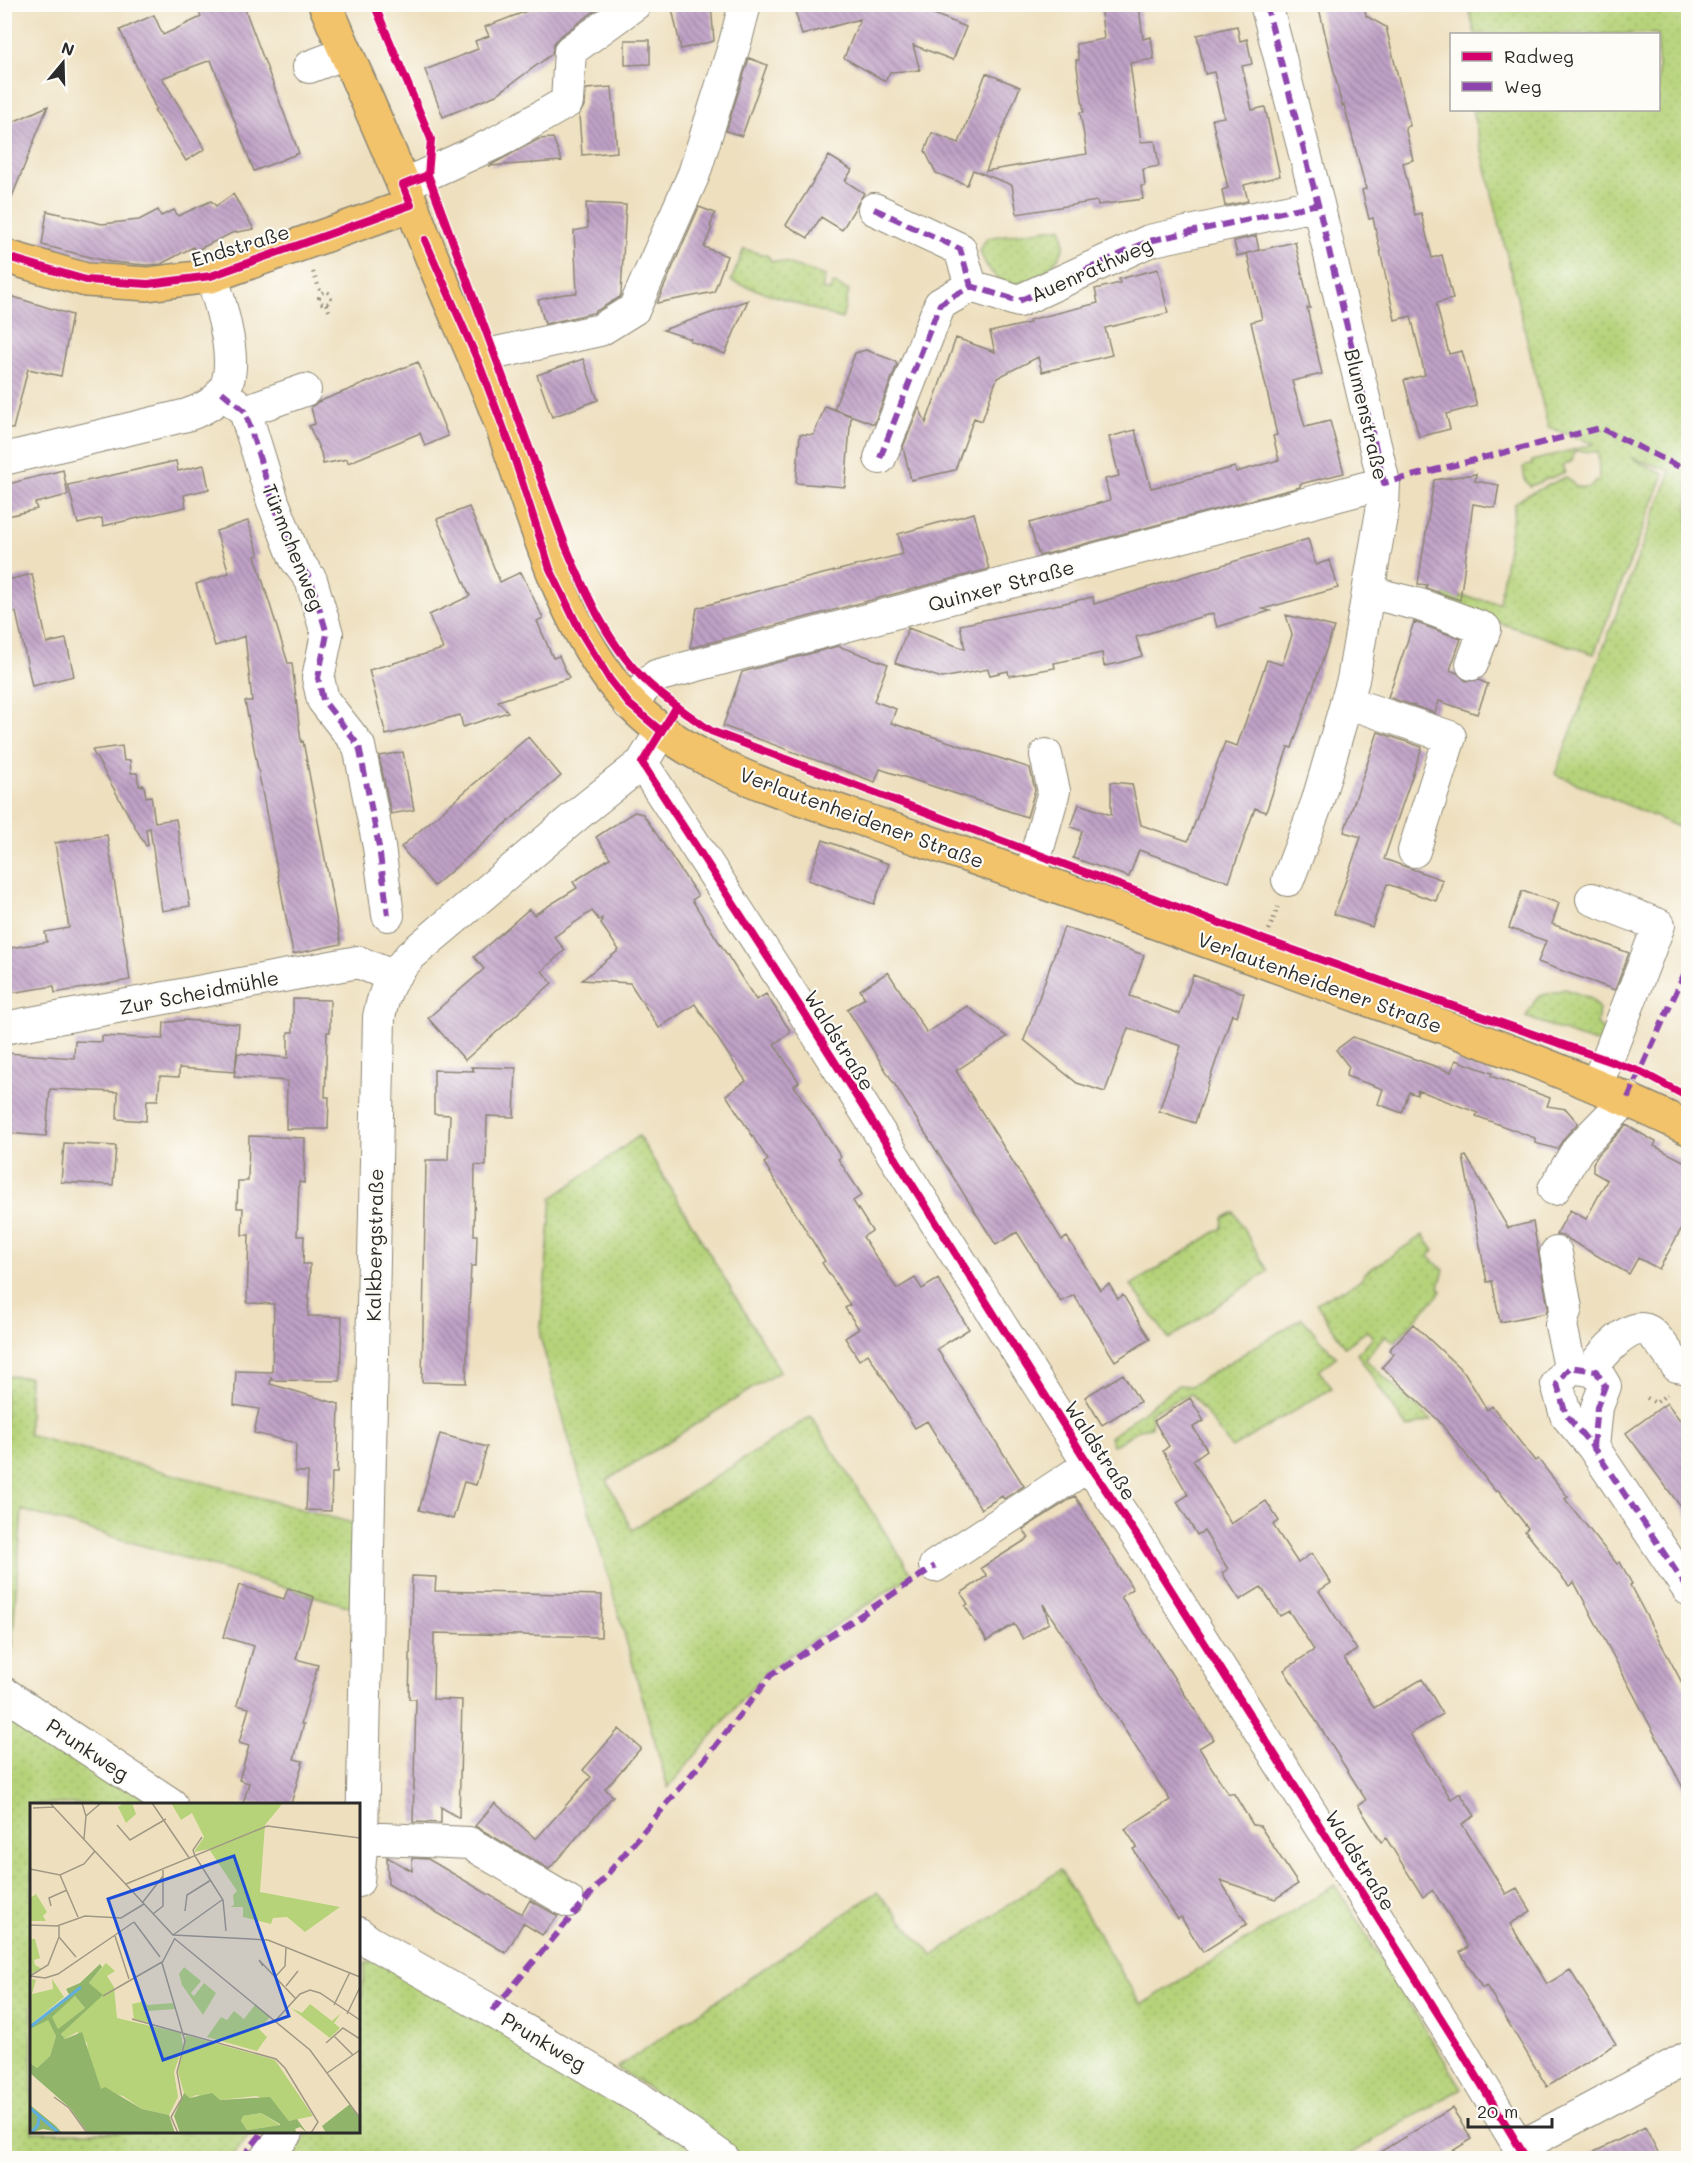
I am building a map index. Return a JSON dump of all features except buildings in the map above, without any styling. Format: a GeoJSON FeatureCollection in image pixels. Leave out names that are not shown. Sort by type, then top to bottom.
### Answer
{"type":"FeatureCollection","features":[{"type":"Feature","properties":{"kind":"main road","name":"Verlautenheidener Straße"},"geometry":{"type":"LineString","coordinates":[[325,4],[438,273],[478,362],[511,448],[550,569],[579,629],[610,680],[629,704],[661,731],[687,748],[785,793],[1030,877],[1450,1029],[1628,1098],[1689,1128]]}},
{"type":"Feature","properties":{"kind":"main road","name":"Endstraße"},"geometry":{"type":"LineString","coordinates":[[4,256],[86,280],[148,284],[211,276],[407,195]]}},
{"type":"Feature","properties":{"kind":"street"},"geometry":{"type":"LineString","coordinates":[[407,195],[567,102],[570,51],[635,4]]}},
{"type":"Feature","properties":{"kind":"street"},"geometry":{"type":"LineString","coordinates":[[478,362],[496,353],[600,330],[634,309],[694,174],[745,4]]}},
{"type":"Feature","properties":{"kind":"street","name":"Blumenstraße"},"geometry":{"type":"LineString","coordinates":[[1266,4],[1318,204],[1384,483],[1383,505],[1353,680],[1317,803],[1288,880]]}},
{"type":"Feature","properties":{"kind":"street"},"geometry":{"type":"LineString","coordinates":[[309,67],[346,53]]}},
{"type":"Feature","properties":{"kind":"street","name":"Auenrathweg"},"geometry":{"type":"LineString","coordinates":[[971,286],[1019,301],[1149,241],[1318,204]]}},
{"type":"Feature","properties":{"kind":"street"},"geometry":{"type":"LineString","coordinates":[[874,209],[960,249],[971,286],[940,304],[880,458]]}},
{"type":"Feature","properties":{"kind":"street"},"geometry":{"type":"LineString","coordinates":[[211,276],[223,309],[234,402]]}},
{"type":"Feature","properties":{"kind":"street"},"geometry":{"type":"LineString","coordinates":[[4,459],[234,402],[305,390]]}},
{"type":"Feature","properties":{"kind":"street","name":"Türmchenweg"},"geometry":{"type":"LineString","coordinates":[[234,402],[295,558],[311,580],[327,634],[318,678],[323,700],[359,746],[379,847],[388,915]]}},
{"type":"Feature","properties":{"kind":"street","name":"Quinxer Straße"},"geometry":{"type":"LineString","coordinates":[[629,704],[656,676],[1384,483]]}},
{"type":"Feature","properties":{"kind":"street"},"geometry":{"type":"LineString","coordinates":[[1368,592],[1420,606],[1485,629],[1472,664]]}},
{"type":"Feature","properties":{"kind":"street"},"geometry":{"type":"LineString","coordinates":[[1346,702],[1450,737],[1414,851]]}},
{"type":"Feature","properties":{"kind":"street","name":"Kalkbergstraße"},"geometry":{"type":"LineString","coordinates":[[360,1860],[379,1017],[383,997],[391,978],[419,949],[642,763],[661,731]]}},
{"type":"Feature","properties":{"kind":"street"},"geometry":{"type":"LineString","coordinates":[[1030,877],[1054,790],[1046,755]]}},
{"type":"Feature","properties":{"kind":"street","name":"Waldstraße"},"geometry":{"type":"LineString","coordinates":[[642,763],[802,1010],[1089,1465],[1150,1556],[1523,2153]]}},
{"type":"Feature","properties":{"kind":"street"},"geometry":{"type":"LineString","coordinates":[[1592,899],[1659,925],[1595,1086]]}},
{"type":"Feature","properties":{"kind":"street","name":"Zur Scheidmühle"},"geometry":{"type":"LineString","coordinates":[[4,1028],[358,963],[380,971],[391,978]]}},
{"type":"Feature","properties":{"kind":"street"},"geometry":{"type":"LineString","coordinates":[[1554,1189],[1578,1149],[1628,1098]]}},
{"type":"Feature","properties":{"kind":"street"},"geometry":{"type":"LineString","coordinates":[[1556,1253],[1566,1308],[1561,1325],[1581,1368]]}},
{"type":"Feature","properties":{"kind":"street"},"geometry":{"type":"LineString","coordinates":[[1683,1381],[1677,1366],[1650,1332],[1642,1329],[1630,1331],[1603,1353],[1557,1384],[1566,1415],[1593,1447],[1689,1589]]}},
{"type":"Feature","properties":{"kind":"street"},"geometry":{"type":"LineString","coordinates":[[935,1566],[1089,1465]]}},
{"type":"Feature","properties":{"kind":"street","name":"Prunkweg"},"geometry":{"type":"LineString","coordinates":[[4,1693],[169,1803]]}},
{"type":"Feature","properties":{"kind":"street"},"geometry":{"type":"LineString","coordinates":[[362,1838],[469,1843],[568,1901]]}},
{"type":"Feature","properties":{"kind":"street","name":"Prunkweg"},"geometry":{"type":"LineString","coordinates":[[360,1934],[642,2100],[723,2158]]}},
{"type":"Feature","properties":{"kind":"street"},"geometry":{"type":"LineString","coordinates":[[1523,2153],[1689,2057]]}},
{"type":"Feature","properties":{"kind":"street"},"geometry":{"type":"LineString","coordinates":[[266,2158],[286,2133]]}},
{"type":"Feature","properties":{"kind":"path"},"geometry":{"type":"LineString","coordinates":[[326,304],[330,313]]}},
{"type":"Feature","properties":{"kind":"path"},"geometry":{"type":"LineString","coordinates":[[1258,959],[1288,880]]}},
{"type":"Feature","properties":{"kind":"path"},"geometry":{"type":"LineString","coordinates":[[1647,1398],[1656,1402],[1683,1381]]}},
{"type":"Feature","properties":{"kind":"green space"},"geometry":{"type":"Polygon","coordinates":[[[1468,5],[1688,5],[1688,831],[1555,774],[1671,471],[1630,457],[1664,474],[1594,654],[1443,604],[1445,593],[1499,603],[1515,503],[1566,477],[1577,487],[1589,488],[1599,479],[1598,452],[1574,451],[1572,461],[1562,466],[1565,472],[1530,486],[1525,480],[1523,467],[1531,465],[1532,461],[1594,444],[1548,427],[1472,111],[1660,111],[1660,33],[1475,33],[1468,5]]]}},
{"type":"Feature","properties":{"kind":"green space"},"geometry":{"type":"Polygon","coordinates":[[[1062,227],[1064,243],[1061,253],[1049,268],[1032,279],[1014,283],[1005,282],[996,277],[981,255],[980,250],[987,238],[1062,227]]]}},
{"type":"Feature","properties":{"kind":"green space"},"geometry":{"type":"Polygon","coordinates":[[[744,249],[768,256],[771,261],[784,262],[825,276],[822,289],[830,291],[833,283],[849,291],[842,319],[731,281],[744,249]]]}},
{"type":"Feature","properties":{"kind":"green space"},"geometry":{"type":"Polygon","coordinates":[[[1565,989],[1590,998],[1599,1009],[1597,1024],[1605,1033],[1603,1039],[1595,1043],[1526,1017],[1537,997],[1565,989]]]}},
{"type":"Feature","properties":{"kind":"green space"},"geometry":{"type":"Polygon","coordinates":[[[639,1136],[780,1371],[607,1480],[632,1530],[811,1416],[912,1575],[766,1671],[668,1788],[540,1337],[552,1198],[639,1136]]]}},
{"type":"Feature","properties":{"kind":"green space"},"geometry":{"type":"Polygon","coordinates":[[[1234,1212],[1268,1271],[1169,1339],[1131,1285],[1222,1228],[1223,1218],[1234,1212]]]}},
{"type":"Feature","properties":{"kind":"green space"},"geometry":{"type":"Polygon","coordinates":[[[1423,1235],[1434,1251],[1428,1257],[1444,1270],[1439,1287],[1442,1291],[1394,1342],[1386,1335],[1365,1359],[1431,1420],[1407,1428],[1357,1354],[1373,1337],[1367,1331],[1345,1347],[1316,1303],[1360,1281],[1366,1272],[1423,1235]]]}},
{"type":"Feature","properties":{"kind":"green space"},"geometry":{"type":"Polygon","coordinates":[[[1302,1318],[1336,1357],[1319,1371],[1332,1388],[1232,1448],[1191,1394],[1151,1412],[1151,1427],[1140,1429],[1113,1446],[1110,1437],[1178,1385],[1191,1386],[1302,1318]]]}},
{"type":"Feature","properties":{"kind":"green space"},"geometry":{"type":"Polygon","coordinates":[[[5,1376],[29,1377],[29,1435],[356,1524],[351,1607],[22,1510],[9,1687],[5,1684],[5,1376]]]}},
{"type":"Feature","properties":{"kind":"green space"},"geometry":{"type":"Polygon","coordinates":[[[4,1703],[153,1803],[30,1803],[30,2133],[251,2133],[231,2158],[5,2158],[4,1703]]]}},
{"type":"Feature","properties":{"kind":"green space"},"geometry":{"type":"Polygon","coordinates":[[[1060,1870],[1141,2005],[1335,1885],[1462,2088],[1344,2158],[743,2158],[651,2090],[617,2068],[877,1892],[933,1956],[1060,1870]]]}},
{"type":"Feature","properties":{"kind":"green space"},"geometry":{"type":"Polygon","coordinates":[[[374,1959],[569,2063],[586,2086],[638,2106],[710,2158],[288,2158],[308,2133],[360,2133],[360,2012],[365,1964],[374,1959]]]}},
{"type":"Feature","properties":{"kind":"marked path"},"geometry":{"type":"LineString","coordinates":[[1266,4],[1318,204],[1384,483],[1600,428],[1688,471]]}},
{"type":"Feature","properties":{"kind":"marked path"},"geometry":{"type":"LineString","coordinates":[[880,458],[940,304],[971,286],[1019,301],[1149,241],[1318,204]]}},
{"type":"Feature","properties":{"kind":"marked path"},"geometry":{"type":"LineString","coordinates":[[874,209],[960,249],[971,286]]}},
{"type":"Feature","properties":{"kind":"marked path"},"geometry":{"type":"LineString","coordinates":[[222,392],[245,411],[273,502],[295,558],[311,580],[327,634],[318,678],[323,700],[359,746],[379,847],[388,915]]}},
{"type":"Feature","properties":{"kind":"marked path"},"geometry":{"type":"LineString","coordinates":[[1628,1098],[1688,966]]}},
{"type":"Feature","properties":{"kind":"marked path"},"geometry":{"type":"LineString","coordinates":[[1593,1447],[1597,1407],[1605,1386],[1596,1371],[1570,1367],[1557,1384],[1566,1415],[1593,1447],[1688,1589]]}},
{"type":"Feature","properties":{"kind":"marked path"},"geometry":{"type":"LineString","coordinates":[[492,2011],[713,1749],[771,1675],[935,1566]]}},
{"type":"Feature","properties":{"kind":"marked path"},"geometry":{"type":"LineString","coordinates":[[242,2158],[262,2133]]}},
{"type":"Feature","properties":{"kind":"cycle path"},"geometry":{"type":"LineString","coordinates":[[374,4],[431,139],[428,175],[566,547],[600,620],[622,654],[656,690],[711,731],[1265,940],[1641,1072],[1688,1097]]}},
{"type":"Feature","properties":{"kind":"cycle path"},"geometry":{"type":"LineString","coordinates":[[4,256],[86,280],[148,284],[211,276],[411,205],[403,185],[428,175]]}},
{"type":"Feature","properties":{"kind":"cycle path"},"geometry":{"type":"LineString","coordinates":[[425,240],[478,361],[511,448],[550,569],[579,629],[610,680],[629,704],[661,731]]}},
{"type":"Feature","properties":{"kind":"cycle path"},"geometry":{"type":"LineString","coordinates":[[677,706],[642,763],[802,1010],[1089,1465],[1137,1536],[1457,2044],[1526,2158]]}}]}
